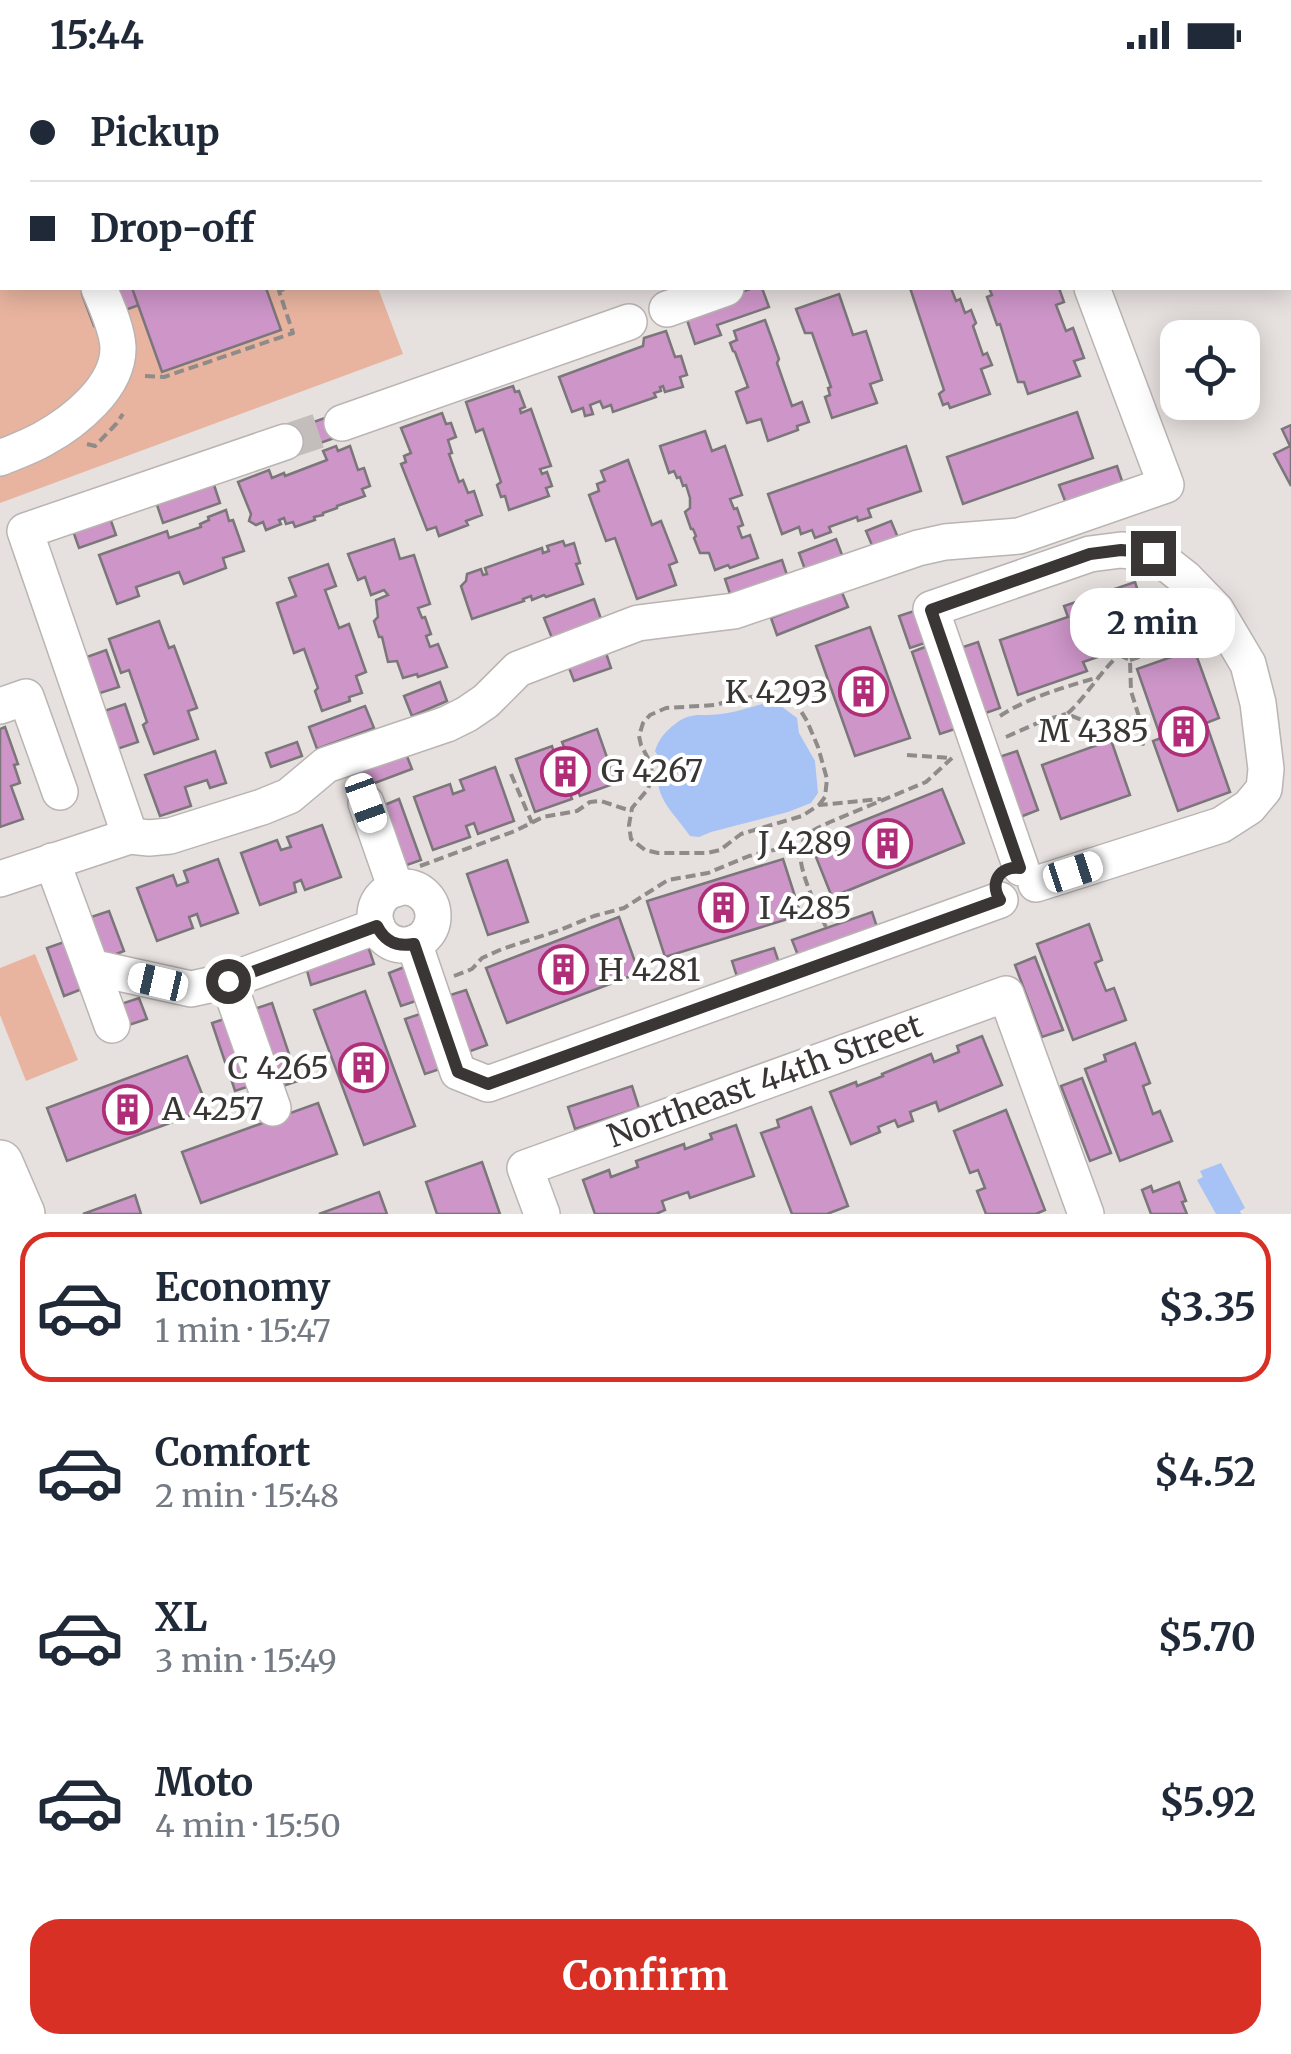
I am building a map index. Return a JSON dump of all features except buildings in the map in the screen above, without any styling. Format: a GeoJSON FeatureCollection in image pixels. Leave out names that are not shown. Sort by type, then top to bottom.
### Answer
{"type":"FeatureCollection","features":[{"type":"Feature","properties":{"kind":"main road"},"geometry":{"type":"LineString","coordinates":[[0,1162],[22,1214]]}},
{"type":"Feature","properties":{"kind":"street"},"geometry":{"type":"LineString","coordinates":[[0,458],[43,439],[75,417],[97,395],[114,369],[118,345],[100,290]]}},
{"type":"Feature","properties":{"kind":"street"},"geometry":{"type":"LineString","coordinates":[[667,308],[720,290]]}},
{"type":"Feature","properties":{"kind":"street"},"geometry":{"type":"LineString","coordinates":[[0,879],[130,836],[170,836],[262,807],[289,796],[326,765],[467,714],[518,669],[638,623],[734,610],[918,548],[1019,536],[1166,485],[1093,290]]}},
{"type":"Feature","properties":{"kind":"street"},"geometry":{"type":"LineString","coordinates":[[342,423],[629,322]]}},
{"type":"Feature","properties":{"kind":"street"},"geometry":{"type":"LineString","coordinates":[[130,836],[25,532],[285,442]]}},
{"type":"Feature","properties":{"kind":"street"},"geometry":{"type":"LineString","coordinates":[[414,944],[458,1072],[488,1084],[1000,900],[995,892],[996,879],[1011,867],[1028,876],[1221,825],[1249,808],[1264,789],[1266,769],[1258,703],[1248,664],[1216,610],[1153,553],[1121,550],[1090,554],[931,610],[969,747],[1028,876]]}},
{"type":"Feature","properties":{"kind":"street"},"geometry":{"type":"LineString","coordinates":[[0,706],[26,696],[60,792]]}},
{"type":"Feature","properties":{"kind":"street"},"geometry":{"type":"LineString","coordinates":[[366,803],[394,883]]}},
{"type":"Feature","properties":{"kind":"street"},"geometry":{"type":"LineString","coordinates":[[52,861],[112,1025]]}},
{"type":"Feature","properties":{"kind":"street"},"geometry":{"type":"LineString","coordinates":[[394,883],[421,893],[432,908],[431,927],[414,944],[391,942],[377,926],[376,910],[394,883]]}},
{"type":"Feature","properties":{"kind":"street"},"geometry":{"type":"LineString","coordinates":[[91,967],[191,989],[228,981],[377,926]]}},
{"type":"Feature","properties":{"kind":"street"},"geometry":{"type":"LineString","coordinates":[[228,981],[273,1108]]}},
{"type":"Feature","properties":{"kind":"street","name":"Northeast 44th Street"},"geometry":{"type":"LineString","coordinates":[[542,1214],[525,1168],[1006,994],[1086,1214]]}},
{"type":"Feature","properties":{"kind":"path"},"geometry":{"type":"LineString","coordinates":[[141,375],[164,378],[293,333],[282,290]]}},
{"type":"Feature","properties":{"kind":"path"},"geometry":{"type":"LineString","coordinates":[[906,755],[998,741],[1066,714],[1083,700],[1119,655],[1130,660],[1183,644],[1222,620]]}},
{"type":"Feature","properties":{"kind":"path"},"geometry":{"type":"LineString","coordinates":[[1066,714],[1143,744],[1131,691],[1130,660]]}},
{"type":"Feature","properties":{"kind":"path"},"geometry":{"type":"LineString","coordinates":[[826,928],[799,856],[802,841],[815,829],[926,782],[1010,709],[1098,677]]}},
{"type":"Feature","properties":{"kind":"path"},"geometry":{"type":"LineString","coordinates":[[772,694],[790,700],[799,708],[812,734],[827,778],[825,797],[819,805],[802,816],[741,834],[720,850],[658,853],[639,847],[629,833],[631,812],[651,782],[652,764],[641,745],[643,724],[650,715],[666,708],[772,694]]}},
{"type":"Feature","properties":{"kind":"path"},"geometry":{"type":"LineString","coordinates":[[511,774],[532,823]]}},
{"type":"Feature","properties":{"kind":"path"},"geometry":{"type":"LineString","coordinates":[[819,805],[881,799]]}},
{"type":"Feature","properties":{"kind":"path"},"geometry":{"type":"LineString","coordinates":[[394,883],[543,817],[572,813],[590,802],[600,801],[631,812]]}},
{"type":"Feature","properties":{"kind":"path"},"geometry":{"type":"LineString","coordinates":[[428,986],[472,969],[482,958],[502,949],[624,908],[668,880],[708,872],[778,849],[799,856]]}},
{"type":"Feature","properties":{"kind":"shaded area"},"geometry":{"type":"Polygon","coordinates":[[[0,290],[379,290],[403,354],[0,503],[0,290]]]}},
{"type":"Feature","properties":{"kind":"shaded area"},"geometry":{"type":"Polygon","coordinates":[[[35,954],[78,1060],[26,1081],[0,1015],[0,968],[35,954]]]}},
{"type":"Feature","properties":{"kind":"water"},"geometry":{"type":"Polygon","coordinates":[[[777,703],[797,718],[799,733],[815,761],[818,793],[811,803],[788,812],[699,837],[690,836],[660,792],[655,751],[660,740],[687,717],[727,713],[777,703]]]}},
{"type":"Feature","properties":{"kind":"water"},"geometry":{"type":"Polygon","coordinates":[[[1221,1163],[1245,1208],[1241,1214],[1216,1214],[1197,1180],[1203,1177],[1200,1171],[1221,1163]]]}},
{"type":"Feature","properties":{"kind":"tunnel"},"geometry":{"type":"LineString","coordinates":[[285,442],[342,423]]}},
{"type":"Feature","properties":{"kind":"place","name":"K 4293"},"geometry":{"type":"Point","coordinates":[863,692]}},
{"type":"Feature","properties":{"kind":"place","name":"M 4385"},"geometry":{"type":"Point","coordinates":[1184,731]}},
{"type":"Feature","properties":{"kind":"place","name":"G 4267"},"geometry":{"type":"Point","coordinates":[566,771]}},
{"type":"Feature","properties":{"kind":"place","name":"J 4289"},"geometry":{"type":"Point","coordinates":[887,843]}},
{"type":"Feature","properties":{"kind":"place","name":"I 4285"},"geometry":{"type":"Point","coordinates":[724,908]}},
{"type":"Feature","properties":{"kind":"place","name":"H 4281"},"geometry":{"type":"Point","coordinates":[563,970]}},
{"type":"Feature","properties":{"kind":"place","name":"C 4265"},"geometry":{"type":"Point","coordinates":[364,1068]}},
{"type":"Feature","properties":{"kind":"place","name":"A 4257"},"geometry":{"type":"Point","coordinates":[127,1109]}},
{"type":"Feature","properties":{"kind":"route"},"geometry":{"type":"LineString","coordinates":[[228,981],[377,926],[391,942],[414,944],[458,1072],[488,1084],[1000,900],[995,892],[996,879],[1011,867],[1020,868],[931,610],[1090,554],[1121,550],[1153,553]]}}]}
